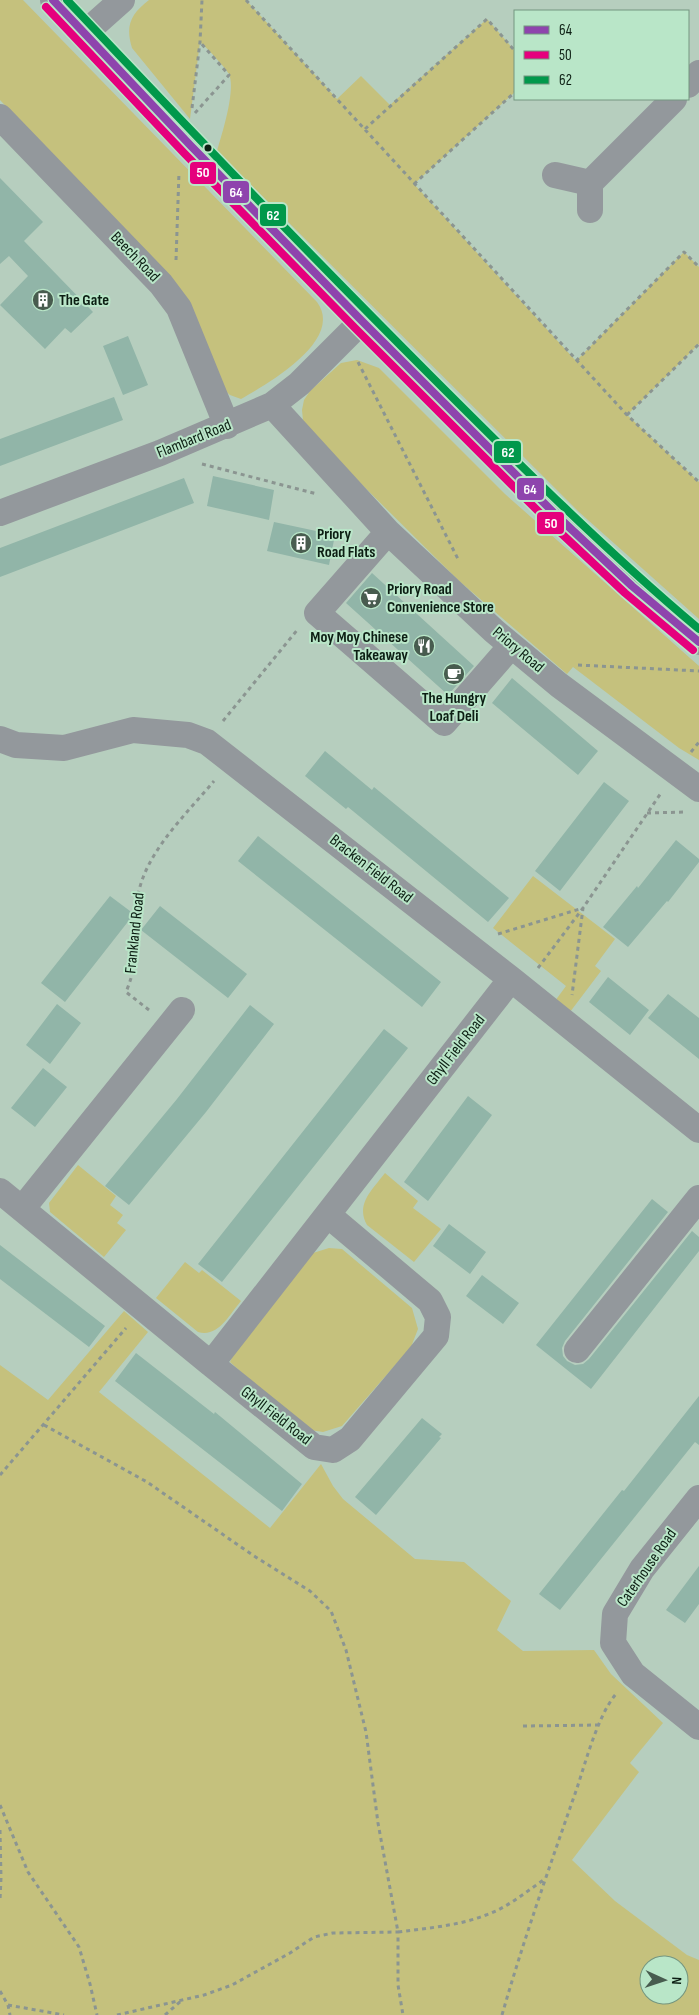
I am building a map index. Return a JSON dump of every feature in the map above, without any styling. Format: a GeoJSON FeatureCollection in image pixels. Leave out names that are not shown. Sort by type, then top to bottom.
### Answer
{"type":"FeatureCollection","features":[{"type":"Feature","properties":{"kind":"street"},"geometry":{"type":"LineString","coordinates":[[53,0],[191,146],[554,513],[632,586],[699,642]]}},
{"type":"Feature","properties":{"kind":"street"},"geometry":{"type":"LineString","coordinates":[[85,33],[122,0]]}},
{"type":"Feature","properties":{"kind":"street"},"geometry":{"type":"LineString","coordinates":[[689,84],[699,73]]}},
{"type":"Feature","properties":{"kind":"street"},"geometry":{"type":"LineString","coordinates":[[590,210],[590,184],[673,100]]}},
{"type":"Feature","properties":{"kind":"street","name":"Beech Road"},"geometry":{"type":"LineString","coordinates":[[0,117],[161,284],[179,308],[227,426]]}},
{"type":"Feature","properties":{"kind":"street"},"geometry":{"type":"LineString","coordinates":[[555,175],[590,184]]}},
{"type":"Feature","properties":{"kind":"street","name":"Flambard Road"},"geometry":{"type":"LineString","coordinates":[[0,513],[160,453],[227,426],[272,404],[299,384],[362,321]]}},
{"type":"Feature","properties":{"kind":"street","name":"Priory Road"},"geometry":{"type":"LineString","coordinates":[[272,404],[388,532],[511,646],[676,772],[695,800]]}},
{"type":"Feature","properties":{"kind":"street"},"geometry":{"type":"LineString","coordinates":[[388,532],[317,613],[444,723],[511,646]]}},
{"type":"Feature","properties":{"kind":"street","name":"Bracken Field Road"},"geometry":{"type":"LineString","coordinates":[[0,739],[16,745],[64,748],[133,730],[188,735],[207,742],[569,1025],[699,1130]]}},
{"type":"Feature","properties":{"kind":"street","name":"Ghyll Field Road"},"geometry":{"type":"LineString","coordinates":[[328,1215],[430,1301],[438,1317],[436,1336],[350,1439],[333,1450],[314,1447],[211,1364],[328,1215],[517,984]]}},
{"type":"Feature","properties":{"kind":"street"},"geometry":{"type":"LineString","coordinates":[[22,1209],[176,1017]]}},
{"type":"Feature","properties":{"kind":"street"},"geometry":{"type":"LineString","coordinates":[[0,1191],[211,1364]]}},
{"type":"Feature","properties":{"kind":"street"},"geometry":{"type":"LineString","coordinates":[[577,1350],[699,1198]]}},
{"type":"Feature","properties":{"kind":"street","name":"Caterhouse Road"},"geometry":{"type":"LineString","coordinates":[[699,1498],[642,1569],[615,1614],[613,1643],[633,1674],[699,1727]]}},
{"type":"Feature","properties":{"kind":"path"},"geometry":{"type":"LineString","coordinates":[[200,42],[229,75],[190,118],[200,42],[202,0]]}},
{"type":"Feature","properties":{"kind":"path"},"geometry":{"type":"LineString","coordinates":[[246,0],[576,361],[627,415],[699,482]]}},
{"type":"Feature","properties":{"kind":"path"},"geometry":{"type":"LineString","coordinates":[[365,129],[487,19],[514,50]]}},
{"type":"Feature","properties":{"kind":"path"},"geometry":{"type":"LineString","coordinates":[[414,184],[514,93]]}},
{"type":"Feature","properties":{"kind":"path"},"geometry":{"type":"LineString","coordinates":[[176,263],[178,174],[191,146]]}},
{"type":"Feature","properties":{"kind":"path"},"geometry":{"type":"LineString","coordinates":[[576,361],[684,252],[699,267]]}},
{"type":"Feature","properties":{"kind":"path"},"geometry":{"type":"LineString","coordinates":[[340,344],[357,360],[459,561]]}},
{"type":"Feature","properties":{"kind":"path"},"geometry":{"type":"LineString","coordinates":[[627,415],[699,344]]}},
{"type":"Feature","properties":{"kind":"path"},"geometry":{"type":"LineString","coordinates":[[198,463],[332,498],[353,494]]}},
{"type":"Feature","properties":{"kind":"path"},"geometry":{"type":"LineString","coordinates":[[207,742],[304,622],[317,613]]}},
{"type":"Feature","properties":{"kind":"path"},"geometry":{"type":"LineString","coordinates":[[548,676],[557,664],[699,671]]}},
{"type":"Feature","properties":{"kind":"path","name":"Frankland Road"},"geometry":{"type":"LineString","coordinates":[[176,1017],[126,992],[133,973],[136,955],[137,903],[141,882],[166,839],[232,760]]}},
{"type":"Feature","properties":{"kind":"path"},"geometry":{"type":"LineString","coordinates":[[517,984],[582,908],[676,772]]}},
{"type":"Feature","properties":{"kind":"path"},"geometry":{"type":"LineString","coordinates":[[647,813],[695,800]]}},
{"type":"Feature","properties":{"kind":"path"},"geometry":{"type":"LineString","coordinates":[[466,944],[582,908]]}},
{"type":"Feature","properties":{"kind":"path"},"geometry":{"type":"LineString","coordinates":[[569,1025],[582,908]]}},
{"type":"Feature","properties":{"kind":"path"},"geometry":{"type":"LineString","coordinates":[[0,1475],[143,1308]]}},
{"type":"Feature","properties":{"kind":"path"},"geometry":{"type":"LineString","coordinates":[[44,1425],[147,1482],[254,1556],[310,1591],[330,1610],[346,1650],[366,1732],[378,1823],[398,1932],[398,1985],[403,2015]]}},
{"type":"Feature","properties":{"kind":"path"},"geometry":{"type":"LineString","coordinates":[[502,2015],[521,1948],[600,1725],[609,1702],[633,1674]]}},
{"type":"Feature","properties":{"kind":"path"},"geometry":{"type":"LineString","coordinates":[[523,1726],[600,1725]]}},
{"type":"Feature","properties":{"kind":"path"},"geometry":{"type":"LineString","coordinates":[[0,1805],[28,1872],[79,1947],[97,2015]]}},
{"type":"Feature","properties":{"kind":"path"},"geometry":{"type":"LineString","coordinates":[[0,1830],[0,1900]]}},
{"type":"Feature","properties":{"kind":"path"},"geometry":{"type":"LineString","coordinates":[[117,2015],[182,2001],[232,1985],[290,1953],[314,1937],[334,1933],[398,1932],[446,1926],[487,1915],[515,1900],[545,1878]]}},
{"type":"Feature","properties":{"kind":"path"},"geometry":{"type":"LineString","coordinates":[[0,1991],[8,2005],[10,2015]]}},
{"type":"Feature","properties":{"kind":"path"},"geometry":{"type":"LineString","coordinates":[[165,2015],[182,2001]]}},
{"type":"Feature","properties":{"kind":"path"},"geometry":{"type":"LineString","coordinates":[[8,2005],[64,2015]]}},
{"type":"Feature","properties":{"kind":"shaded area"},"geometry":{"type":"Polygon","coordinates":[[[0,0],[23,0],[317,302],[323,316],[321,331],[312,345],[284,372],[241,399],[230,395],[223,389],[108,214],[0,100],[0,0]]]}},
{"type":"Feature","properties":{"kind":"shaded area"},"geometry":{"type":"Polygon","coordinates":[[[149,0],[246,0],[337,99],[361,76],[390,105],[487,19],[514,50],[514,93],[414,184],[576,361],[684,252],[699,267],[699,344],[627,415],[699,482],[699,619],[579,512],[217,151],[230,101],[231,81],[229,74],[200,42],[190,119],[132,48],[129,33],[130,26],[138,10],[149,0]]]}},
{"type":"Feature","properties":{"kind":"shaded area"},"geometry":{"type":"Polygon","coordinates":[[[357,360],[379,368],[505,494],[699,666],[699,760],[679,748],[573,667],[567,674],[458,580],[312,435],[303,420],[304,400],[310,391],[341,363],[357,360]]]}},
{"type":"Feature","properties":{"kind":"shaded area"},"geometry":{"type":"Polygon","coordinates":[[[533,876],[615,939],[595,966],[601,971],[570,1012],[555,1001],[566,986],[493,928],[533,876]]]}},
{"type":"Feature","properties":{"kind":"shaded area"},"geometry":{"type":"Polygon","coordinates":[[[78,1165],[116,1196],[110,1205],[123,1215],[117,1223],[126,1230],[104,1257],[50,1212],[49,1203],[78,1165]]]}},
{"type":"Feature","properties":{"kind":"shaded area"},"geometry":{"type":"Polygon","coordinates":[[[385,1173],[418,1201],[413,1208],[441,1229],[414,1262],[367,1225],[364,1217],[363,1210],[367,1197],[385,1173]]]}},
{"type":"Feature","properties":{"kind":"shaded area"},"geometry":{"type":"Polygon","coordinates":[[[329,1248],[342,1249],[412,1308],[418,1329],[411,1347],[342,1426],[323,1432],[304,1429],[230,1362],[236,1348],[313,1253],[329,1248]]]}},
{"type":"Feature","properties":{"kind":"shaded area"},"geometry":{"type":"Polygon","coordinates":[[[185,1262],[199,1273],[202,1270],[241,1301],[227,1319],[211,1332],[198,1332],[156,1298],[185,1262]]]}},
{"type":"Feature","properties":{"kind":"shaded area"},"geometry":{"type":"Polygon","coordinates":[[[124,1311],[148,1332],[99,1392],[270,1528],[321,1464],[333,1486],[343,1499],[415,1559],[464,1562],[511,1601],[497,1630],[523,1651],[594,1650],[611,1674],[663,1723],[630,1763],[639,1772],[572,1860],[615,1901],[687,1955],[639,1955],[639,2005],[689,2005],[689,1956],[699,1960],[699,2015],[0,2015],[0,1365],[48,1400],[124,1311]]]}},
{"type":"Feature","properties":{"kind":"building","name":"The Gate"},"geometry":{"type":"Polygon","coordinates":[[[0,178],[43,222],[24,241],[93,312],[71,333],[65,328],[45,349],[0,305],[28,276],[9,256],[0,264],[0,178]]]}},
{"type":"Feature","properties":{"kind":"building"},"geometry":{"type":"Polygon","coordinates":[[[128,336],[148,385],[123,395],[103,346],[128,336]]]}},
{"type":"Feature","properties":{"kind":"building"},"geometry":{"type":"Polygon","coordinates":[[[114,397],[123,420],[0,466],[0,439],[114,397]]]}},
{"type":"Feature","properties":{"kind":"building","name":"Priory Road Flats"},"geometry":{"type":"Polygon","coordinates":[[[213,476],[274,490],[269,520],[207,506],[213,476]]]}},
{"type":"Feature","properties":{"kind":"building"},"geometry":{"type":"Polygon","coordinates":[[[184,478],[194,503],[0,577],[0,548],[184,478]]]}},
{"type":"Feature","properties":{"kind":"building","name":"Priory Road Flats"},"geometry":{"type":"Polygon","coordinates":[[[274,522],[335,535],[329,565],[267,551],[274,522]]]}},
{"type":"Feature","properties":{"kind":"building"},"geometry":{"type":"Polygon","coordinates":[[[372,573],[474,666],[448,695],[346,603],[372,573]]]}},
{"type":"Feature","properties":{"kind":"building"},"geometry":{"type":"Polygon","coordinates":[[[512,678],[598,751],[578,775],[492,703],[512,678]]]}},
{"type":"Feature","properties":{"kind":"building"},"geometry":{"type":"Polygon","coordinates":[[[325,751],[372,790],[374,787],[509,898],[488,922],[348,807],[346,809],[305,776],[325,751]]]}},
{"type":"Feature","properties":{"kind":"building"},"geometry":{"type":"Polygon","coordinates":[[[604,782],[629,801],[560,891],[535,871],[604,782]]]}},
{"type":"Feature","properties":{"kind":"building"},"geometry":{"type":"Polygon","coordinates":[[[258,836],[441,982],[422,1007],[238,861],[258,836]]]}},
{"type":"Feature","properties":{"kind":"building"},"geometry":{"type":"Polygon","coordinates":[[[676,840],[699,859],[699,862],[668,902],[628,947],[603,927],[637,886],[638,888],[676,840]]]}},
{"type":"Feature","properties":{"kind":"building"},"geometry":{"type":"Polygon","coordinates":[[[110,896],[134,914],[65,1002],[41,983],[110,896]]]}},
{"type":"Feature","properties":{"kind":"building"},"geometry":{"type":"Polygon","coordinates":[[[160,906],[247,974],[228,998],[141,930],[160,906]]]}},
{"type":"Feature","properties":{"kind":"building"},"geometry":{"type":"Polygon","coordinates":[[[608,977],[649,1010],[630,1035],[589,1002],[608,977]]]}},
{"type":"Feature","properties":{"kind":"building"},"geometry":{"type":"Polygon","coordinates":[[[668,994],[699,1018],[699,1059],[648,1018],[668,994]]]}},
{"type":"Feature","properties":{"kind":"building"},"geometry":{"type":"Polygon","coordinates":[[[57,1004],[81,1023],[50,1064],[26,1045],[57,1004]]]}},
{"type":"Feature","properties":{"kind":"building"},"geometry":{"type":"Polygon","coordinates":[[[250,1005],[274,1024],[206,1112],[129,1205],[105,1186],[177,1099],[250,1005]]]}},
{"type":"Feature","properties":{"kind":"building"},"geometry":{"type":"Polygon","coordinates":[[[384,1029],[408,1048],[222,1282],[198,1264],[384,1029]]]}},
{"type":"Feature","properties":{"kind":"building"},"geometry":{"type":"Polygon","coordinates":[[[43,1068],[67,1087],[35,1127],[11,1108],[43,1068]]]}},
{"type":"Feature","properties":{"kind":"building"},"geometry":{"type":"Polygon","coordinates":[[[468,1096],[492,1115],[428,1201],[404,1182],[468,1096]]]}},
{"type":"Feature","properties":{"kind":"building"},"geometry":{"type":"Polygon","coordinates":[[[652,1199],[668,1212],[565,1341],[562,1348],[563,1356],[567,1361],[575,1365],[583,1364],[589,1359],[692,1231],[699,1237],[699,1251],[591,1389],[536,1345],[652,1199]]]}},
{"type":"Feature","properties":{"kind":"building"},"geometry":{"type":"Polygon","coordinates":[[[449,1224],[486,1252],[470,1274],[433,1246],[449,1224]]]}},
{"type":"Feature","properties":{"kind":"building"},"geometry":{"type":"Polygon","coordinates":[[[0,1245],[105,1326],[89,1347],[0,1279],[0,1245]]]}},
{"type":"Feature","properties":{"kind":"building"},"geometry":{"type":"Polygon","coordinates":[[[482,1275],[519,1303],[503,1324],[466,1296],[482,1275]]]}},
{"type":"Feature","properties":{"kind":"building"},"geometry":{"type":"Polygon","coordinates":[[[136,1353],[214,1414],[215,1412],[302,1484],[282,1511],[115,1381],[136,1353]]]}},
{"type":"Feature","properties":{"kind":"building"},"geometry":{"type":"Polygon","coordinates":[[[699,1396],[699,1445],[695,1442],[560,1610],[539,1594],[699,1396]]]}},
{"type":"Feature","properties":{"kind":"building"},"geometry":{"type":"Polygon","coordinates":[[[422,1418],[442,1434],[439,1437],[441,1438],[376,1515],[355,1497],[422,1418]]]}},
{"type":"Feature","properties":{"kind":"building"},"geometry":{"type":"Polygon","coordinates":[[[699,1566],[699,1604],[685,1623],[666,1610],[699,1566]]]}},
{"type":"Feature","properties":{"kind":"transit line","name":"64"},"geometry":{"type":"LineString","coordinates":[[53,0],[191,146],[554,513],[632,586],[699,642]]}},
{"type":"Feature","properties":{"kind":"transit line","name":"62"},"geometry":{"type":"LineString","coordinates":[[67,0],[294,237],[465,410],[596,537],[699,629]]}},
{"type":"Feature","properties":{"kind":"transit line","name":"50"},"geometry":{"type":"LineString","coordinates":[[46,7],[184,153],[547,520],[625,593],[693,650]]}},
{"type":"Feature","properties":{"kind":"place","name":"The Gate"},"geometry":{"type":"Point","coordinates":[43,300]}},
{"type":"Feature","properties":{"kind":"place","name":"Priory Road Flats"},"geometry":{"type":"Point","coordinates":[301,543]}},
{"type":"Feature","properties":{"kind":"place","name":"Priory Road Convenience Store"},"geometry":{"type":"Point","coordinates":[371,598]}},
{"type":"Feature","properties":{"kind":"place","name":"Moy Moy Chinese Takeaway"},"geometry":{"type":"Point","coordinates":[424,646]}},
{"type":"Feature","properties":{"kind":"place","name":"The Hungry Loaf Deli"},"geometry":{"type":"Point","coordinates":[454,674]}}]}
